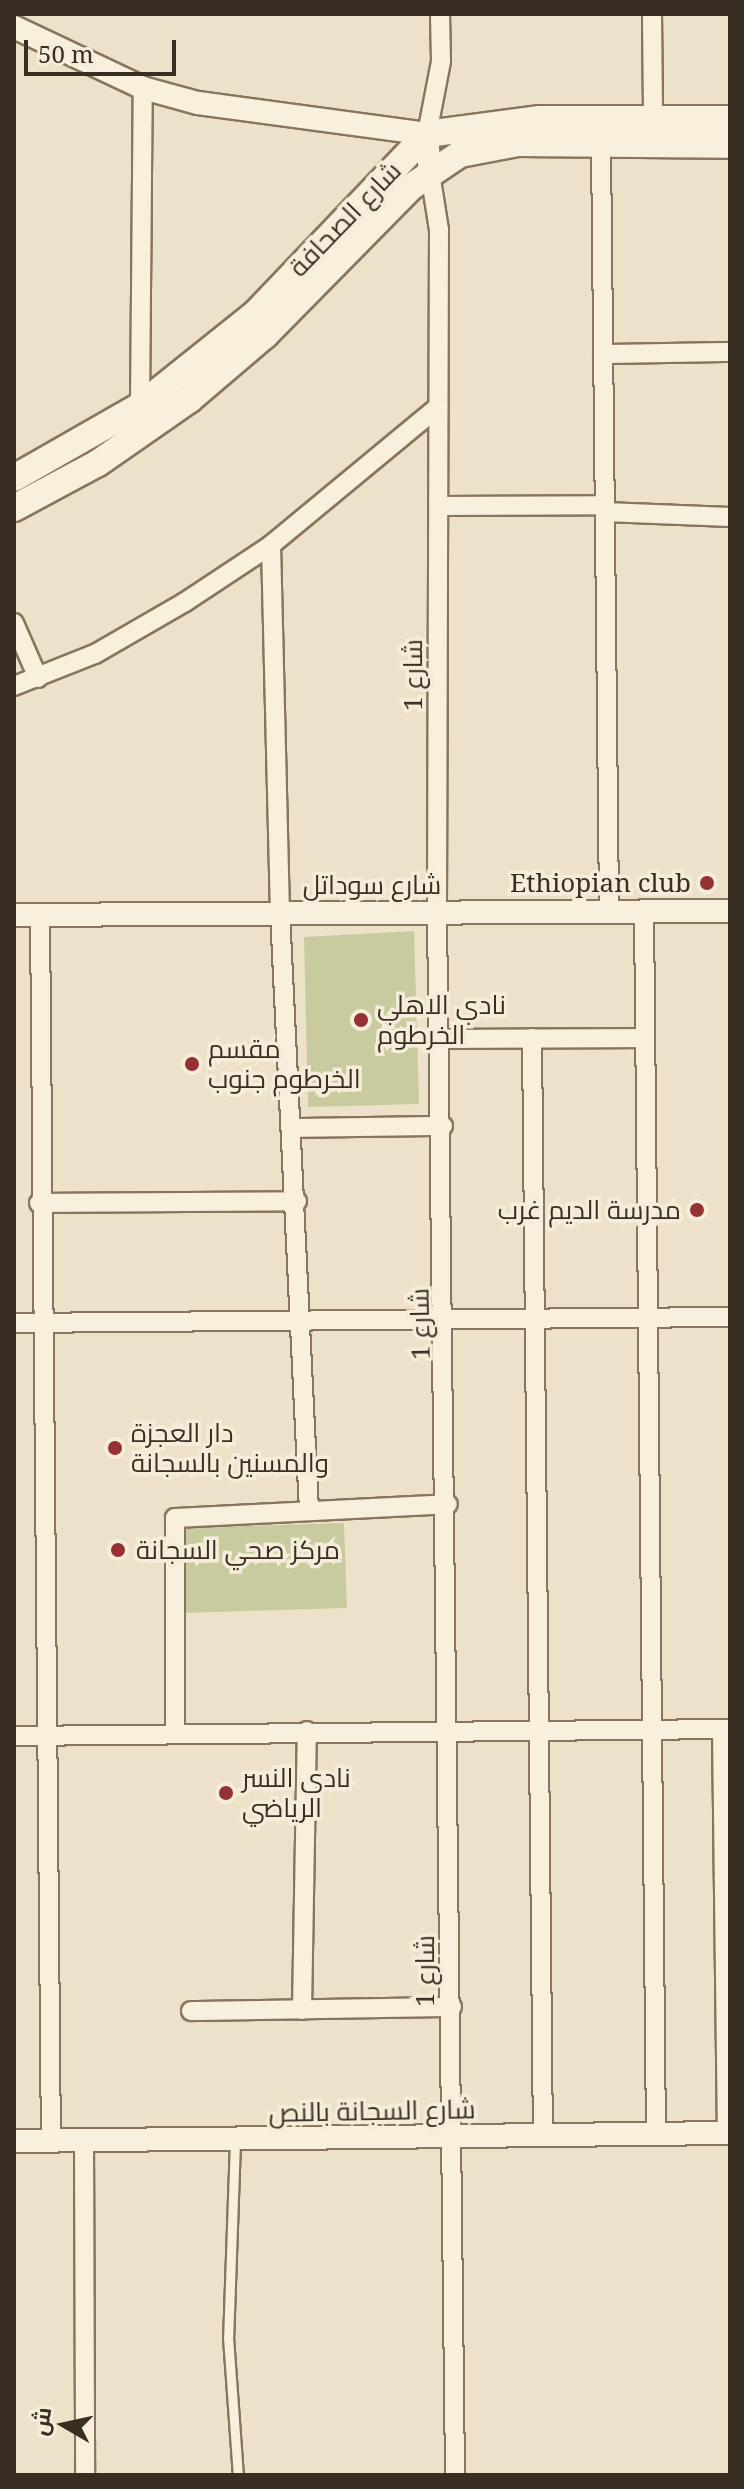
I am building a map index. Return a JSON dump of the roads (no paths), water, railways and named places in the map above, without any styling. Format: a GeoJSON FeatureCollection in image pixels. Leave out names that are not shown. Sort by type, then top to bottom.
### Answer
{"type":"FeatureCollection","features":[{"type":"Feature","properties":{"kind":"main road"},"geometry":{"type":"LineString","coordinates":[[427,134],[540,119],[730,119]]}},
{"type":"Feature","properties":{"kind":"main road","name":"شارع الصحافة"},"geometry":{"type":"LineString","coordinates":[[14,478],[140,406],[256,313],[427,134]]}},
{"type":"Feature","properties":{"kind":"main road","name":"شارع الصحافة"},"geometry":{"type":"LineString","coordinates":[[14,508],[98,463],[190,399],[430,173],[482,149],[730,145]]}},
{"type":"Feature","properties":{"kind":"street"},"geometry":{"type":"LineString","coordinates":[[430,173],[427,134],[438,85],[440,14]]}},
{"type":"Feature","properties":{"kind":"street"},"geometry":{"type":"LineString","coordinates":[[652,14],[653,118]]}},
{"type":"Feature","properties":{"kind":"street"},"geometry":{"type":"LineString","coordinates":[[14,27],[143,88],[225,108],[427,134]]}},
{"type":"Feature","properties":{"kind":"street"},"geometry":{"type":"LineString","coordinates":[[140,406],[143,88]]}},
{"type":"Feature","properties":{"kind":"street"},"geometry":{"type":"LineString","coordinates":[[601,145],[609,911]]}},
{"type":"Feature","properties":{"kind":"street","name":"شارع 1"},"geometry":{"type":"LineString","coordinates":[[430,173],[439,230],[441,506],[437,913],[443,1039],[452,1729],[449,2138],[455,2475]]}},
{"type":"Feature","properties":{"kind":"street"},"geometry":{"type":"LineString","coordinates":[[603,354],[730,352]]}},
{"type":"Feature","properties":{"kind":"street"},"geometry":{"type":"LineString","coordinates":[[14,686],[144,629],[271,545],[438,407]]}},
{"type":"Feature","properties":{"kind":"street"},"geometry":{"type":"LineString","coordinates":[[441,506],[605,508],[730,517]]}},
{"type":"Feature","properties":{"kind":"street"},"geometry":{"type":"LineString","coordinates":[[271,545],[280,913],[303,1322],[309,1510]]}},
{"type":"Feature","properties":{"kind":"street"},"geometry":{"type":"LineString","coordinates":[[14,623],[38,678]]}},
{"type":"Feature","properties":{"kind":"street"},"geometry":{"type":"LineString","coordinates":[[644,911],[652,1320],[656,2133]]}},
{"type":"Feature","properties":{"kind":"street","name":"شارع سوداتل"},"geometry":{"type":"LineString","coordinates":[[14,915],[730,911]]}},
{"type":"Feature","properties":{"kind":"street"},"geometry":{"type":"LineString","coordinates":[[40,915],[39,1203],[49,1736],[51,2141]]}},
{"type":"Feature","properties":{"kind":"street"},"geometry":{"type":"LineString","coordinates":[[532,1038],[542,1728],[543,2137]]}},
{"type":"Feature","properties":{"kind":"street"},"geometry":{"type":"LineString","coordinates":[[443,1039],[645,1038]]}},
{"type":"Feature","properties":{"kind":"street"},"geometry":{"type":"LineString","coordinates":[[292,1128],[443,1126]]}},
{"type":"Feature","properties":{"kind":"street"},"geometry":{"type":"LineString","coordinates":[[39,1203],[297,1201]]}},
{"type":"Feature","properties":{"kind":"street"},"geometry":{"type":"LineString","coordinates":[[14,1323],[446,1324],[730,1317]]}},
{"type":"Feature","properties":{"kind":"street"},"geometry":{"type":"LineString","coordinates":[[175,1733],[175,1518],[448,1504]]}},
{"type":"Feature","properties":{"kind":"street"},"geometry":{"type":"LineString","coordinates":[[14,1736],[542,1728],[726,1729],[728,2133]]}},
{"type":"Feature","properties":{"kind":"street"},"geometry":{"type":"LineString","coordinates":[[302,2010],[307,1731]]}},
{"type":"Feature","properties":{"kind":"street"},"geometry":{"type":"LineString","coordinates":[[191,2011],[452,2007]]}},
{"type":"Feature","properties":{"kind":"street","name":"شارع السجانة بالنص"},"geometry":{"type":"LineString","coordinates":[[14,2141],[235,2141],[728,2133]]}},
{"type":"Feature","properties":{"kind":"street"},"geometry":{"type":"LineString","coordinates":[[84,2141],[85,2475]]}},
{"type":"Feature","properties":{"kind":"lane"},"geometry":{"type":"LineString","coordinates":[[235,2141],[228,2337],[238,2475]]}},
{"type":"Feature","properties":{"kind":"place","name":"Ethiopian club"},"geometry":{"type":"Point","coordinates":[707,883]}},
{"type":"Feature","properties":{"kind":"place","name":"نادي الاهلي الخرطوم"},"geometry":{"type":"Point","coordinates":[361,1020]}},
{"type":"Feature","properties":{"kind":"place","name":"مقسم الخرطوم جنوب"},"geometry":{"type":"Point","coordinates":[192,1064]}},
{"type":"Feature","properties":{"kind":"place","name":"مدرسة الديم غرب"},"geometry":{"type":"Point","coordinates":[697,1210]}},
{"type":"Feature","properties":{"kind":"place","name":"دار العجزة والمسنين بالسجانة"},"geometry":{"type":"Point","coordinates":[115,1448]}},
{"type":"Feature","properties":{"kind":"place","name":"مركز صحي السجانة"},"geometry":{"type":"Point","coordinates":[118,1550]}},
{"type":"Feature","properties":{"kind":"place","name":"نادي النسر الرياضي"},"geometry":{"type":"Point","coordinates":[226,1793]}}]}
